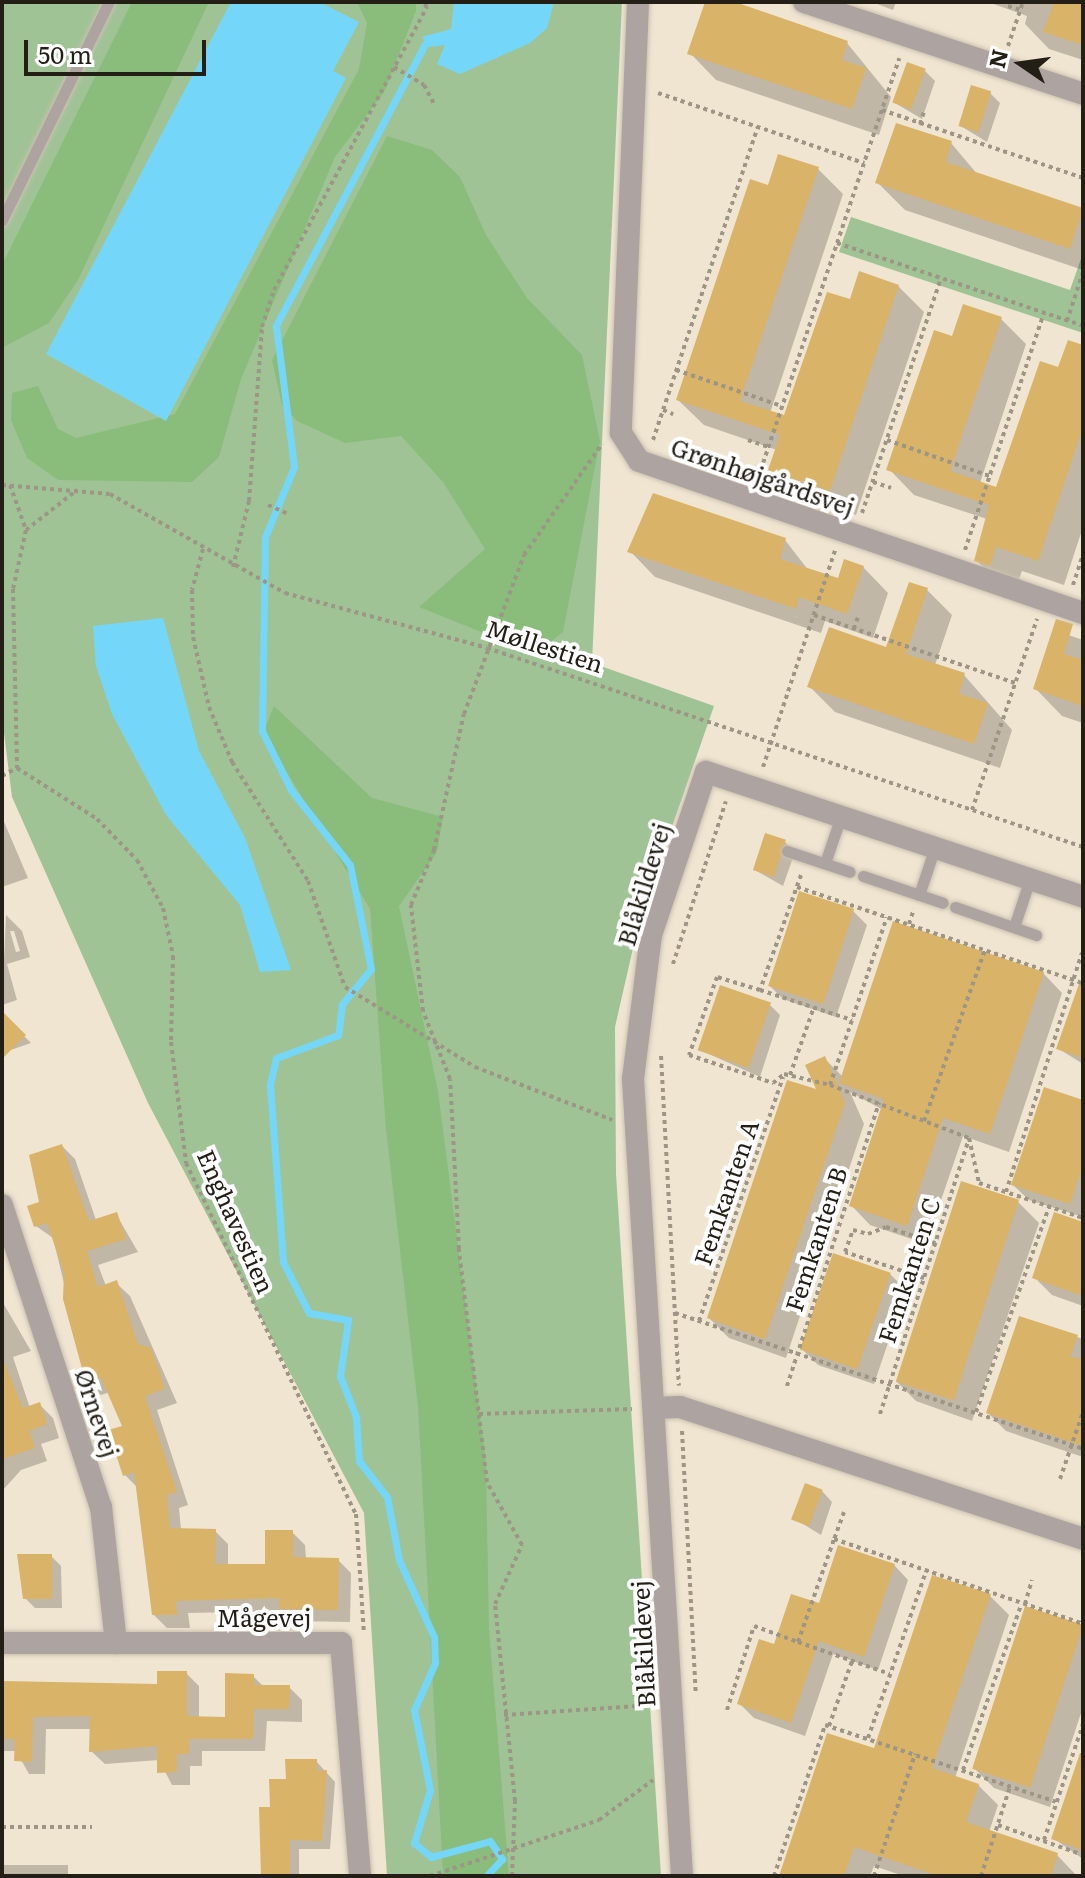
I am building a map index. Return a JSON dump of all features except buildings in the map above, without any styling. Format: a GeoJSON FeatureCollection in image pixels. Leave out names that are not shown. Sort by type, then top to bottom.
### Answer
{"type":"FeatureCollection","features":[{"type":"Feature","properties":{"kind":"street"},"geometry":{"type":"LineString","coordinates":[[621,433],[638,2]]}},
{"type":"Feature","properties":{"kind":"street"},"geometry":{"type":"LineString","coordinates":[[804,2],[1083,94]]}},
{"type":"Feature","properties":{"kind":"street","name":"Grønhøjgårdsvej"},"geometry":{"type":"LineString","coordinates":[[621,433],[645,463],[1064,606]]}},
{"type":"Feature","properties":{"kind":"street","name":"Blåkildevej"},"geometry":{"type":"LineString","coordinates":[[682,1876],[636,1130],[638,996],[706,772],[1083,897]]}},
{"type":"Feature","properties":{"kind":"street","name":"Ørnevej"},"geometry":{"type":"LineString","coordinates":[[2,1205],[101,1507],[116,1643]]}},
{"type":"Feature","properties":{"kind":"street"},"geometry":{"type":"LineString","coordinates":[[654,1408],[680,1407],[1083,1539]]}},
{"type":"Feature","properties":{"kind":"street","name":"Mågevej"},"geometry":{"type":"LineString","coordinates":[[2,1643],[341,1643],[360,1876]]}},
{"type":"Feature","properties":{"kind":"lane"},"geometry":{"type":"LineString","coordinates":[[2,220],[109,2]]}},
{"type":"Feature","properties":{"kind":"lane"},"geometry":{"type":"LineString","coordinates":[[825,863],[841,816]]}},
{"type":"Feature","properties":{"kind":"lane"},"geometry":{"type":"LineString","coordinates":[[919,895],[935,847]]}},
{"type":"Feature","properties":{"kind":"lane"},"geometry":{"type":"LineString","coordinates":[[787,851],[850,872]]}},
{"type":"Feature","properties":{"kind":"lane"},"geometry":{"type":"LineString","coordinates":[[863,876],[943,903]]}},
{"type":"Feature","properties":{"kind":"lane"},"geometry":{"type":"LineString","coordinates":[[1014,927],[1030,879]]}},
{"type":"Feature","properties":{"kind":"lane"},"geometry":{"type":"LineString","coordinates":[[955,907],[1036,935]]}},
{"type":"Feature","properties":{"kind":"path"},"geometry":{"type":"LineString","coordinates":[[233,567],[249,501],[262,327],[274,290],[396,69],[427,7],[423,2]]}},
{"type":"Feature","properties":{"kind":"path"},"geometry":{"type":"LineString","coordinates":[[1001,67],[1023,2]]}},
{"type":"Feature","properties":{"kind":"path"},"geometry":{"type":"LineString","coordinates":[[1008,6],[1020,10]]}},
{"type":"Feature","properties":{"kind":"path"},"geometry":{"type":"LineString","coordinates":[[751,499],[907,36]]}},
{"type":"Feature","properties":{"kind":"path"},"geometry":{"type":"LineString","coordinates":[[396,69],[417,79],[434,104]]}},
{"type":"Feature","properties":{"kind":"path"},"geometry":{"type":"LineString","coordinates":[[635,86],[864,163]]}},
{"type":"Feature","properties":{"kind":"path"},"geometry":{"type":"LineString","coordinates":[[882,110],[1083,178]]}},
{"type":"Feature","properties":{"kind":"path"},"geometry":{"type":"LineString","coordinates":[[920,124],[924,112]]}},
{"type":"Feature","properties":{"kind":"path"},"geometry":{"type":"LineString","coordinates":[[645,463],[758,127]]}},
{"type":"Feature","properties":{"kind":"path"},"geometry":{"type":"LineString","coordinates":[[985,145],[988,136]]}},
{"type":"Feature","properties":{"kind":"path"},"geometry":{"type":"LineString","coordinates":[[837,243],[1083,326]]}},
{"type":"Feature","properties":{"kind":"path"},"geometry":{"type":"LineString","coordinates":[[1067,321],[1083,272]]}},
{"type":"Feature","properties":{"kind":"path"},"geometry":{"type":"LineString","coordinates":[[669,980],[730,789],[752,797],[814,615],[848,532],[873,482],[941,278]]}},
{"type":"Feature","properties":{"kind":"path"},"geometry":{"type":"LineString","coordinates":[[958,570],[1044,313]]}},
{"type":"Feature","properties":{"kind":"path"},"geometry":{"type":"LineString","coordinates":[[676,370],[782,406]]}},
{"type":"Feature","properties":{"kind":"path"},"geometry":{"type":"LineString","coordinates":[[663,410],[673,414]]}},
{"type":"Feature","properties":{"kind":"path"},"geometry":{"type":"LineString","coordinates":[[512,1876],[514,1852],[495,1604],[522,1545],[487,1482],[459,1249],[450,1079],[423,1011],[411,905],[434,850],[487,648],[524,555],[603,442],[621,433]]}},
{"type":"Feature","properties":{"kind":"path"},"geometry":{"type":"LineString","coordinates":[[748,440],[768,447]]}},
{"type":"Feature","properties":{"kind":"path"},"geometry":{"type":"LineString","coordinates":[[887,440],[990,476]]}},
{"type":"Feature","properties":{"kind":"path"},"geometry":{"type":"LineString","coordinates":[[873,482],[891,488]]}},
{"type":"Feature","properties":{"kind":"path","name":"Møllestien"},"geometry":{"type":"LineString","coordinates":[[2,485],[79,489],[110,494],[248,576],[285,593],[487,648],[1083,847]]}},
{"type":"Feature","properties":{"kind":"path"},"geometry":{"type":"LineString","coordinates":[[2,776],[17,768],[13,589],[26,530],[10,485]]}},
{"type":"Feature","properties":{"kind":"path"},"geometry":{"type":"LineString","coordinates":[[26,530],[79,489]]}},
{"type":"Feature","properties":{"kind":"path"},"geometry":{"type":"LineString","coordinates":[[268,505],[290,515]]}},
{"type":"Feature","properties":{"kind":"path"},"geometry":{"type":"LineString","coordinates":[[966,514],[975,517]]}},
{"type":"Feature","properties":{"kind":"path"},"geometry":{"type":"LineString","coordinates":[[203,549],[192,590],[193,637],[209,707],[232,762],[308,881],[345,987],[367,1005],[475,1067],[636,1130]]}},
{"type":"Feature","properties":{"kind":"path"},"geometry":{"type":"LineString","coordinates":[[972,810],[1015,683],[1064,606],[1083,555]]}},
{"type":"Feature","properties":{"kind":"path"},"geometry":{"type":"LineString","coordinates":[[814,615],[1015,683]]}},
{"type":"Feature","properties":{"kind":"path"},"geometry":{"type":"LineString","coordinates":[[854,629],[858,617]]}},
{"type":"Feature","properties":{"kind":"path"},"geometry":{"type":"LineString","coordinates":[[921,651],[924,642]]}},
{"type":"Feature","properties":{"kind":"path","name":"Enghavestien"},"geometry":{"type":"LineString","coordinates":[[17,768],[97,819],[137,860],[163,908],[173,956],[171,1042],[186,1163],[356,1514],[365,1646]]}},
{"type":"Feature","properties":{"kind":"path"},"geometry":{"type":"LineString","coordinates":[[760,990],[807,857]]}},
{"type":"Feature","properties":{"kind":"path"},"geometry":{"type":"LineString","coordinates":[[797,887],[1083,983]]}},
{"type":"Feature","properties":{"kind":"path"},"geometry":{"type":"LineString","coordinates":[[830,1085],[887,917]]}},
{"type":"Feature","properties":{"kind":"path"},"geometry":{"type":"LineString","coordinates":[[924,1121],[985,950]]}},
{"type":"Feature","properties":{"kind":"path"},"geometry":{"type":"LineString","coordinates":[[1006,1192],[1082,953]]}},
{"type":"Feature","properties":{"kind":"path"},"geometry":{"type":"LineString","coordinates":[[852,1020],[717,977],[689,1055],[773,1083],[787,1075],[830,1085],[969,1138],[979,1183],[1083,1218]]}},
{"type":"Feature","properties":{"kind":"path","name":"Femkanten A"},"geometry":{"type":"LineString","coordinates":[[699,1321],[814,1007]]}},
{"type":"Feature","properties":{"kind":"path"},"geometry":{"type":"LineString","coordinates":[[661,1043],[697,1701]]}},
{"type":"Feature","properties":{"kind":"path","name":"Femkanten B"},"geometry":{"type":"LineString","coordinates":[[787,1386],[879,1103]]}},
{"type":"Feature","properties":{"kind":"path","name":"Femkanten C"},"geometry":{"type":"LineString","coordinates":[[880,1414],[969,1138]]}},
{"type":"Feature","properties":{"kind":"path"},"geometry":{"type":"LineString","coordinates":[[976,1412],[1049,1207]]}},
{"type":"Feature","properties":{"kind":"path"},"geometry":{"type":"LineString","coordinates":[[924,1278],[845,1252],[853,1230],[868,1234],[886,1227],[935,1243]]}},
{"type":"Feature","properties":{"kind":"path"},"geometry":{"type":"LineString","coordinates":[[675,1313],[1083,1449]]}},
{"type":"Feature","properties":{"kind":"path"},"geometry":{"type":"LineString","coordinates":[[479,1414],[654,1408]]}},
{"type":"Feature","properties":{"kind":"path"},"geometry":{"type":"LineString","coordinates":[[1060,1479],[1083,1412]]}},
{"type":"Feature","properties":{"kind":"path"},"geometry":{"type":"LineString","coordinates":[[798,1642],[844,1512]]}},
{"type":"Feature","properties":{"kind":"path"},"geometry":{"type":"LineString","coordinates":[[834,1539],[1083,1624]]}},
{"type":"Feature","properties":{"kind":"path"},"geometry":{"type":"LineString","coordinates":[[868,1738],[926,1571]]}},
{"type":"Feature","properties":{"kind":"path"},"geometry":{"type":"LineString","coordinates":[[963,1770],[1032,1580]]}},
{"type":"Feature","properties":{"kind":"path"},"geometry":{"type":"LineString","coordinates":[[727,1710],[754,1626],[890,1674]]}},
{"type":"Feature","properties":{"kind":"path"},"geometry":{"type":"LineString","coordinates":[[774,1876],[852,1661]]}},
{"type":"Feature","properties":{"kind":"path"},"geometry":{"type":"LineString","coordinates":[[504,1715],[671,1702]]}},
{"type":"Feature","properties":{"kind":"path"},"geometry":{"type":"LineString","coordinates":[[1044,1840],[1083,1724]]}},
{"type":"Feature","properties":{"kind":"path"},"geometry":{"type":"LineString","coordinates":[[829,1726],[1056,1802]]}},
{"type":"Feature","properties":{"kind":"path"},"geometry":{"type":"LineString","coordinates":[[874,1876],[915,1754]]}},
{"type":"Feature","properties":{"kind":"path"},"geometry":{"type":"LineString","coordinates":[[430,1876],[487,1856],[514,1852],[599,1820],[675,1763]]}},
{"type":"Feature","properties":{"kind":"path"},"geometry":{"type":"LineString","coordinates":[[981,1876],[1010,1787]]}},
{"type":"Feature","properties":{"kind":"path"},"geometry":{"type":"LineString","coordinates":[[998,1825],[1083,1855]]}},
{"type":"Feature","properties":{"kind":"path"},"geometry":{"type":"LineString","coordinates":[[2,1827],[92,1827]]}},
{"type":"Feature","properties":{"kind":"green space"},"geometry":{"type":"Polygon","coordinates":[[[2,2],[622,2],[592,663],[714,706],[639,922],[615,1027],[616,1174],[661,1876],[387,1876],[364,1513],[148,1103],[12,797],[2,717],[2,2]]]}},
{"type":"Feature","properties":{"kind":"green space"},"geometry":{"type":"Polygon","coordinates":[[[132,2],[209,2],[78,280],[49,323],[2,348],[2,265],[132,2]]]}},
{"type":"Feature","properties":{"kind":"green space"},"geometry":{"type":"Polygon","coordinates":[[[357,2],[416,2],[416,11],[384,92],[335,157],[241,379],[219,457],[192,482],[58,480],[27,458],[11,420],[12,393],[38,386],[58,429],[76,438],[175,414],[359,69],[367,23],[357,2]]]}},
{"type":"Feature","properties":{"kind":"green space"},"geometry":{"type":"Polygon","coordinates":[[[387,136],[432,150],[460,177],[486,235],[527,298],[582,355],[600,441],[563,632],[536,654],[419,607],[485,549],[443,482],[401,436],[345,443],[297,421],[282,405],[272,360],[387,136]]]}},
{"type":"Feature","properties":{"kind":"green space"},"geometry":{"type":"Polygon","coordinates":[[[851,217],[1070,290],[1083,253],[1083,333],[839,252],[851,217]]]}},
{"type":"Feature","properties":{"kind":"green space"},"geometry":{"type":"Polygon","coordinates":[[[274,706],[372,798],[443,817],[437,852],[399,906],[438,1091],[486,1463],[489,1629],[509,1876],[443,1876],[418,1406],[386,1129],[370,909],[263,733],[274,706]]]}},
{"type":"Feature","properties":{"kind":"water"},"geometry":{"type":"Polygon","coordinates":[[[231,2],[319,2],[359,22],[333,71],[346,78],[166,421],[46,354],[231,2]]]}},
{"type":"Feature","properties":{"kind":"water"},"geometry":{"type":"Polygon","coordinates":[[[454,2],[554,2],[547,28],[530,43],[460,74],[437,64],[445,45],[429,47],[422,37],[451,29],[454,2]]]}},
{"type":"Feature","properties":{"kind":"water"},"geometry":{"type":"Polygon","coordinates":[[[163,618],[199,751],[245,838],[291,970],[260,972],[240,905],[166,815],[112,714],[96,666],[93,626],[163,618]]]}},
{"type":"Feature","properties":{"kind":"waterway"},"geometry":{"type":"LineString","coordinates":[[425,44],[276,326],[294,467],[265,537],[262,731],[291,790],[350,865],[371,969],[342,1004],[338,1035],[276,1058],[270,1085],[283,1262],[309,1313],[348,1320],[340,1376],[356,1417],[359,1461],[387,1497],[399,1560],[434,1637],[435,1663],[414,1710],[430,1790],[414,1843],[431,1857],[490,1841],[502,1859],[486,1876]]}}]}
